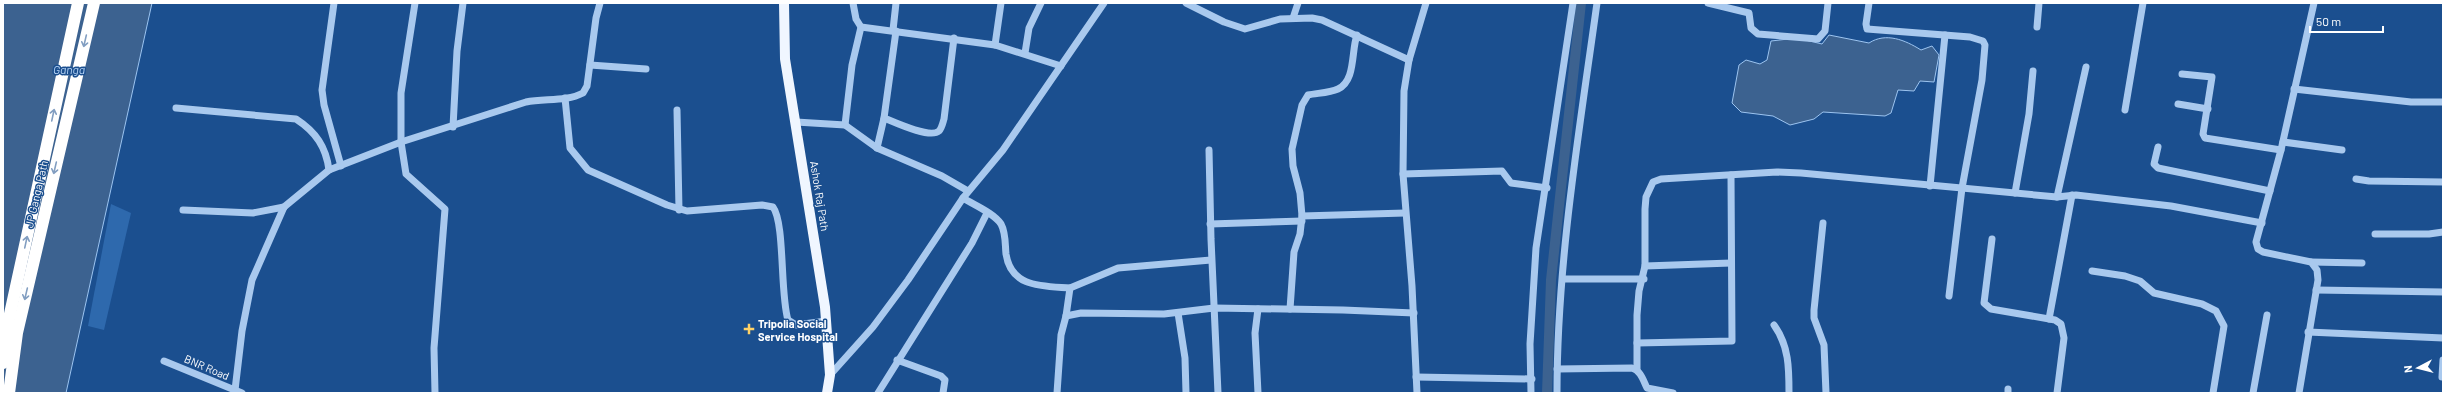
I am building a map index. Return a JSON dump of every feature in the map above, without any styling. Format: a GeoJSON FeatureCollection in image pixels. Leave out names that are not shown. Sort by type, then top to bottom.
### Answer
{"type":"FeatureCollection","features":[{"type":"Feature","properties":{"kind":"highway","name":"JP Ganga Path"},"geometry":{"type":"LineString","coordinates":[[3,363],[8,323],[78,3]]}},
{"type":"Feature","properties":{"kind":"highway","name":"JP Ganga Path"},"geometry":{"type":"LineString","coordinates":[[10,393],[17,333],[94,3]]}},
{"type":"Feature","properties":{"kind":"main road","name":"Ashok Raj Path"},"geometry":{"type":"LineString","coordinates":[[784,3],[785,59],[826,321],[830,375],[827,393]]}},
{"type":"Feature","properties":{"kind":"street"},"geometry":{"type":"LineString","coordinates":[[334,3],[322,90],[324,105],[340,166]]}},
{"type":"Feature","properties":{"kind":"street"},"geometry":{"type":"LineString","coordinates":[[415,3],[401,93],[401,142],[406,174],[446,208],[434,348],[435,393]]}},
{"type":"Feature","properties":{"kind":"street"},"geometry":{"type":"LineString","coordinates":[[453,127],[457,51],[463,3]]}},
{"type":"Feature","properties":{"kind":"street"},"geometry":{"type":"LineString","coordinates":[[238,392],[242,331],[252,280],[284,207],[329,170],[401,142],[453,127],[526,102],[539,99],[565,98],[583,93],[588,86],[596,18],[600,3]]}},
{"type":"Feature","properties":{"kind":"street"},"geometry":{"type":"LineString","coordinates":[[845,126],[852,65],[861,27],[856,20],[853,3]]}},
{"type":"Feature","properties":{"kind":"street"},"geometry":{"type":"LineString","coordinates":[[876,148],[884,118],[896,3]]}},
{"type":"Feature","properties":{"kind":"street"},"geometry":{"type":"LineString","coordinates":[[995,45],[1001,3]]}},
{"type":"Feature","properties":{"kind":"street"},"geometry":{"type":"LineString","coordinates":[[1025,53],[1029,28],[1041,3]]}},
{"type":"Feature","properties":{"kind":"street"},"geometry":{"type":"LineString","coordinates":[[830,375],[872,327],[908,280],[968,191],[1000,155],[1104,3]]}},
{"type":"Feature","properties":{"kind":"street"},"geometry":{"type":"LineString","coordinates":[[1186,3],[1224,22],[1245,29],[1273,20],[1293,18],[1322,20],[1408,60]]}},
{"type":"Feature","properties":{"kind":"street"},"geometry":{"type":"LineString","coordinates":[[1293,18],[1298,3]]}},
{"type":"Feature","properties":{"kind":"street"},"geometry":{"type":"LineString","coordinates":[[1417,393],[1414,313],[1403,174],[1404,91],[1408,60],[1426,3]]}},
{"type":"Feature","properties":{"kind":"street"},"geometry":{"type":"LineString","coordinates":[[1531,393],[1532,379],[1530,344],[1534,267],[1547,188],[1573,3]]}},
{"type":"Feature","properties":{"kind":"street"},"geometry":{"type":"LineString","coordinates":[[1556,393],[1570,190],[1597,3]]}},
{"type":"Feature","properties":{"kind":"street"},"geometry":{"type":"LineString","coordinates":[[1708,3],[1749,13],[1751,28],[1758,34],[1818,39],[1825,31],[1828,3]]}},
{"type":"Feature","properties":{"kind":"street"},"geometry":{"type":"LineString","coordinates":[[1869,3],[1866,24],[1867,29],[1978,38],[1985,45],[1981,85],[1962,188],[1949,296]]}},
{"type":"Feature","properties":{"kind":"street"},"geometry":{"type":"LineString","coordinates":[[2037,27],[2039,3]]}},
{"type":"Feature","properties":{"kind":"street"},"geometry":{"type":"LineString","coordinates":[[2125,110],[2143,3]]}},
{"type":"Feature","properties":{"kind":"street"},"geometry":{"type":"LineString","coordinates":[[2314,3],[2283,142],[2257,237],[2258,249],[2263,252],[2291,259],[2311,262],[2362,263]]}},
{"type":"Feature","properties":{"kind":"street"},"geometry":{"type":"LineString","coordinates":[[861,27],[954,38],[995,45],[1025,53],[1061,66]]}},
{"type":"Feature","properties":{"kind":"street"},"geometry":{"type":"LineString","coordinates":[[1930,186],[1945,35]]}},
{"type":"Feature","properties":{"kind":"street"},"geometry":{"type":"LineString","coordinates":[[1290,309],[1294,252],[1302,218],[1300,193],[1292,155],[1302,105],[1308,95],[1338,90],[1345,84],[1350,74],[1352,48],[1357,36]]}},
{"type":"Feature","properties":{"kind":"street"},"geometry":{"type":"LineString","coordinates":[[884,118],[921,132],[934,133],[939,131],[944,119],[954,38]]}},
{"type":"Feature","properties":{"kind":"street"},"geometry":{"type":"LineString","coordinates":[[590,65],[646,69]]}},
{"type":"Feature","properties":{"kind":"street"},"geometry":{"type":"LineString","coordinates":[[2057,197],[2086,67]]}},
{"type":"Feature","properties":{"kind":"street"},"geometry":{"type":"LineString","coordinates":[[2015,193],[2029,114],[2033,71]]}},
{"type":"Feature","properties":{"kind":"street"},"geometry":{"type":"LineString","coordinates":[[2182,74],[2212,77],[2203,134],[2205,138],[2281,150]]}},
{"type":"Feature","properties":{"kind":"street"},"geometry":{"type":"LineString","coordinates":[[2294,89],[2411,102],[2443,102]]}},
{"type":"Feature","properties":{"kind":"street"},"geometry":{"type":"LineString","coordinates":[[565,98],[570,148],[588,170],[679,210],[698,211],[762,205],[773,207],[779,222],[784,297],[788,320],[796,325],[826,321]]}},
{"type":"Feature","properties":{"kind":"street"},"geometry":{"type":"LineString","coordinates":[[2178,104],[2208,109]]}},
{"type":"Feature","properties":{"kind":"street"},"geometry":{"type":"LineString","coordinates":[[176,108],[296,119],[310,128],[318,137],[324,148],[329,170]]}},
{"type":"Feature","properties":{"kind":"street"},"geometry":{"type":"LineString","coordinates":[[677,110],[679,210]]}},
{"type":"Feature","properties":{"kind":"street"},"geometry":{"type":"LineString","coordinates":[[796,122],[845,126],[876,148],[942,176],[968,191]]}},
{"type":"Feature","properties":{"kind":"street"},"geometry":{"type":"LineString","coordinates":[[2283,142],[2342,150]]}},
{"type":"Feature","properties":{"kind":"street"},"geometry":{"type":"LineString","coordinates":[[2158,147],[2154,164],[2158,168],[2270,192]]}},
{"type":"Feature","properties":{"kind":"street"},"geometry":{"type":"LineString","coordinates":[[1209,150],[1211,260],[1218,393]]}},
{"type":"Feature","properties":{"kind":"street"},"geometry":{"type":"LineString","coordinates":[[1403,174],[1502,171],[1511,183],[1547,188]]}},
{"type":"Feature","properties":{"kind":"street"},"geometry":{"type":"LineString","coordinates":[[1673,393],[1647,388],[1637,370],[1638,300],[1644,279],[1646,197],[1653,182],[1660,179],[1731,174],[1801,172],[1930,186],[2057,197],[2072,195],[2185,208],[2262,223]]}},
{"type":"Feature","properties":{"kind":"street"},"geometry":{"type":"LineString","coordinates":[[1637,343],[1732,341],[1731,174]]}},
{"type":"Feature","properties":{"kind":"street"},"geometry":{"type":"LineString","coordinates":[[2356,179],[2369,181],[2443,182]]}},
{"type":"Feature","properties":{"kind":"street"},"geometry":{"type":"LineString","coordinates":[[2049,319],[2072,195]]}},
{"type":"Feature","properties":{"kind":"street"},"geometry":{"type":"LineString","coordinates":[[963,198],[1001,223],[1004,230],[1008,267],[1017,277],[1030,284],[1070,288],[1118,268],[1211,260]]}},
{"type":"Feature","properties":{"kind":"street"},"geometry":{"type":"LineString","coordinates":[[183,210],[253,213],[284,207]]}},
{"type":"Feature","properties":{"kind":"street"},"geometry":{"type":"LineString","coordinates":[[878,393],[897,360],[972,243],[987,213]]}},
{"type":"Feature","properties":{"kind":"street"},"geometry":{"type":"LineString","coordinates":[[1210,224],[1406,213]]}},
{"type":"Feature","properties":{"kind":"street"},"geometry":{"type":"LineString","coordinates":[[1823,223],[1814,318],[1824,345],[1826,393]]}},
{"type":"Feature","properties":{"kind":"street"},"geometry":{"type":"LineString","coordinates":[[2374,234],[2429,234],[2443,232]]}},
{"type":"Feature","properties":{"kind":"street"},"geometry":{"type":"LineString","coordinates":[[1992,239],[1984,303],[1987,308],[2049,319],[2061,324],[2064,329],[2057,393]]}},
{"type":"Feature","properties":{"kind":"street"},"geometry":{"type":"LineString","coordinates":[[2298,393],[2316,290],[2317,270],[2311,262]]}},
{"type":"Feature","properties":{"kind":"street"},"geometry":{"type":"LineString","coordinates":[[1645,266],[1731,263]]}},
{"type":"Feature","properties":{"kind":"street"},"geometry":{"type":"LineString","coordinates":[[2092,271],[2125,276],[2140,281],[2154,293],[2202,304],[2216,311],[2224,326],[2213,393]]}},
{"type":"Feature","properties":{"kind":"street"},"geometry":{"type":"LineString","coordinates":[[1563,279],[1644,279]]}},
{"type":"Feature","properties":{"kind":"street"},"geometry":{"type":"LineString","coordinates":[[1057,393],[1061,335],[1066,316],[1070,288]]}},
{"type":"Feature","properties":{"kind":"street"},"geometry":{"type":"LineString","coordinates":[[2316,290],[2443,292]]}},
{"type":"Feature","properties":{"kind":"street"},"geometry":{"type":"LineString","coordinates":[[1066,316],[1080,313],[1140,315],[1178,313],[1214,308],[1414,313]]}},
{"type":"Feature","properties":{"kind":"street"},"geometry":{"type":"LineString","coordinates":[[1258,309],[1255,333],[1258,393]]}},
{"type":"Feature","properties":{"kind":"street"},"geometry":{"type":"LineString","coordinates":[[1178,313],[1185,358],[1186,393]]}},
{"type":"Feature","properties":{"kind":"street"},"geometry":{"type":"LineString","coordinates":[[2253,393],[2267,315]]}},
{"type":"Feature","properties":{"kind":"street"},"geometry":{"type":"LineString","coordinates":[[1774,325],[1786,348],[1789,393]]}},
{"type":"Feature","properties":{"kind":"street"},"geometry":{"type":"LineString","coordinates":[[2308,332],[2443,338]]}},
{"type":"Feature","properties":{"kind":"street","name":"BNR Road"},"geometry":{"type":"LineString","coordinates":[[164,360],[238,392]]}},
{"type":"Feature","properties":{"kind":"street"},"geometry":{"type":"LineString","coordinates":[[897,360],[941,376],[945,380],[943,393]]}},
{"type":"Feature","properties":{"kind":"street"},"geometry":{"type":"LineString","coordinates":[[2442,378],[2443,360]]}},
{"type":"Feature","properties":{"kind":"street"},"geometry":{"type":"LineString","coordinates":[[1557,368],[1627,367],[1637,370]]}},
{"type":"Feature","properties":{"kind":"street"},"geometry":{"type":"LineString","coordinates":[[1416,377],[1532,379]]}},
{"type":"Feature","properties":{"kind":"shaded area"},"geometry":{"type":"Polygon","coordinates":[[[111,204],[131,213],[104,330],[88,326],[111,204]]]}},
{"type":"Feature","properties":{"kind":"water","name":"Ganga"},"geometry":{"type":"Polygon","coordinates":[[[3,3],[152,3],[66,393],[3,393],[3,3]]]}},
{"type":"Feature","properties":{"kind":"water"},"geometry":{"type":"Polygon","coordinates":[[[1829,35],[1869,43],[1882,38],[1902,40],[1921,50],[1932,46],[1939,55],[1934,82],[1920,81],[1914,91],[1898,90],[1891,113],[1885,116],[1823,112],[1814,119],[1790,125],[1773,116],[1741,112],[1732,103],[1739,65],[1746,60],[1760,64],[1767,60],[1771,41],[1797,38],[1822,44],[1829,35]]]}},
{"type":"Feature","properties":{"kind":"waterway"},"geometry":{"type":"LineString","coordinates":[[1547,393],[1551,280],[1581,3]]}},
{"type":"Feature","properties":{"kind":"place","name":"Tripolia Social Service Hospital"},"geometry":{"type":"Point","coordinates":[749,329]}}]}
